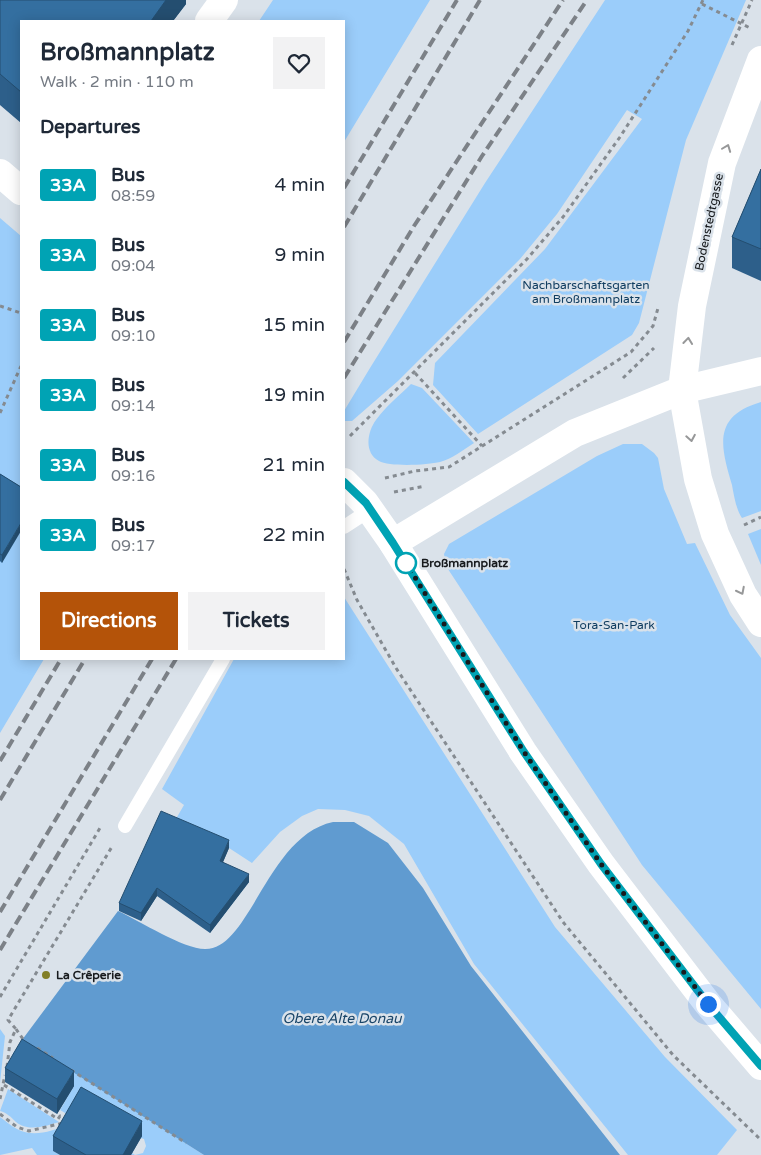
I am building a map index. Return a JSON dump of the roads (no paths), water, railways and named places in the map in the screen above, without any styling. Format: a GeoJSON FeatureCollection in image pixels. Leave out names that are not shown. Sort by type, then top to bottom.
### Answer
{"type":"FeatureCollection","features":[{"type":"Feature","properties":{"kind":"street"},"geometry":{"type":"LineString","coordinates":[[210,20],[224,0]]}},
{"type":"Feature","properties":{"kind":"street","name":"Bodenstedtgasse"},"geometry":{"type":"LineString","coordinates":[[682,390],[692,306],[722,163],[761,60]]}},
{"type":"Feature","properties":{"kind":"street"},"geometry":{"type":"LineString","coordinates":[[0,173],[20,190]]}},
{"type":"Feature","properties":{"kind":"street"},"geometry":{"type":"LineString","coordinates":[[399,552],[575,432],[682,390],[761,371]]}},
{"type":"Feature","properties":{"kind":"street"},"geometry":{"type":"LineString","coordinates":[[682,390],[698,479],[715,534],[743,595],[761,624]]}},
{"type":"Feature","properties":{"kind":"street"},"geometry":{"type":"LineString","coordinates":[[363,494],[524,752],[601,864],[708,1004],[761,1066]]}},
{"type":"Feature","properties":{"kind":"lane"},"geometry":{"type":"LineString","coordinates":[[345,525],[363,494]]}},
{"type":"Feature","properties":{"kind":"lane"},"geometry":{"type":"LineString","coordinates":[[125,826],[222,660]]}},
{"type":"Feature","properties":{"kind":"water","name":"Obere Alte Donau"},"geometry":{"type":"Polygon","coordinates":[[[333,822],[354,822],[388,843],[423,888],[471,966],[620,1155],[204,1155],[22,1040],[118,911],[162,934],[196,948],[205,949],[221,944],[235,932],[275,869],[291,848],[310,832],[333,822]]]}},
{"type":"Feature","properties":{"kind":"railway"},"geometry":{"type":"LineString","coordinates":[[345,186],[457,0]]}},
{"type":"Feature","properties":{"kind":"railway"},"geometry":{"type":"LineString","coordinates":[[345,225],[480,0]]}},
{"type":"Feature","properties":{"kind":"railway"},"geometry":{"type":"LineString","coordinates":[[345,340],[414,226],[563,0]]}},
{"type":"Feature","properties":{"kind":"railway"},"geometry":{"type":"LineString","coordinates":[[345,376],[482,156],[587,0]]}},
{"type":"Feature","properties":{"kind":"railway"},"geometry":{"type":"LineString","coordinates":[[0,761],[60,660]]}},
{"type":"Feature","properties":{"kind":"railway"},"geometry":{"type":"LineString","coordinates":[[0,800],[84,660]]}},
{"type":"Feature","properties":{"kind":"railway"},"geometry":{"type":"LineString","coordinates":[[0,912],[151,660]]}},
{"type":"Feature","properties":{"kind":"railway"},"geometry":{"type":"LineString","coordinates":[[0,950],[175,660]]}},
{"type":"Feature","properties":{"kind":"place","name":"Broßmannplatz"},"geometry":{"type":"Point","coordinates":[406,563]}},
{"type":"Feature","properties":{"kind":"place","name":"La Crêperie"},"geometry":{"type":"Point","coordinates":[46,975]}},
{"type":"Feature","properties":{"kind":"park label","name":"Nachbarschaftsgarten am Broßmannplatz"},"geometry":{"type":"Point","coordinates":[586,292]}},
{"type":"Feature","properties":{"kind":"park label","name":"Tora-San-Park"},"geometry":{"type":"Point","coordinates":[614,625]}}]}
